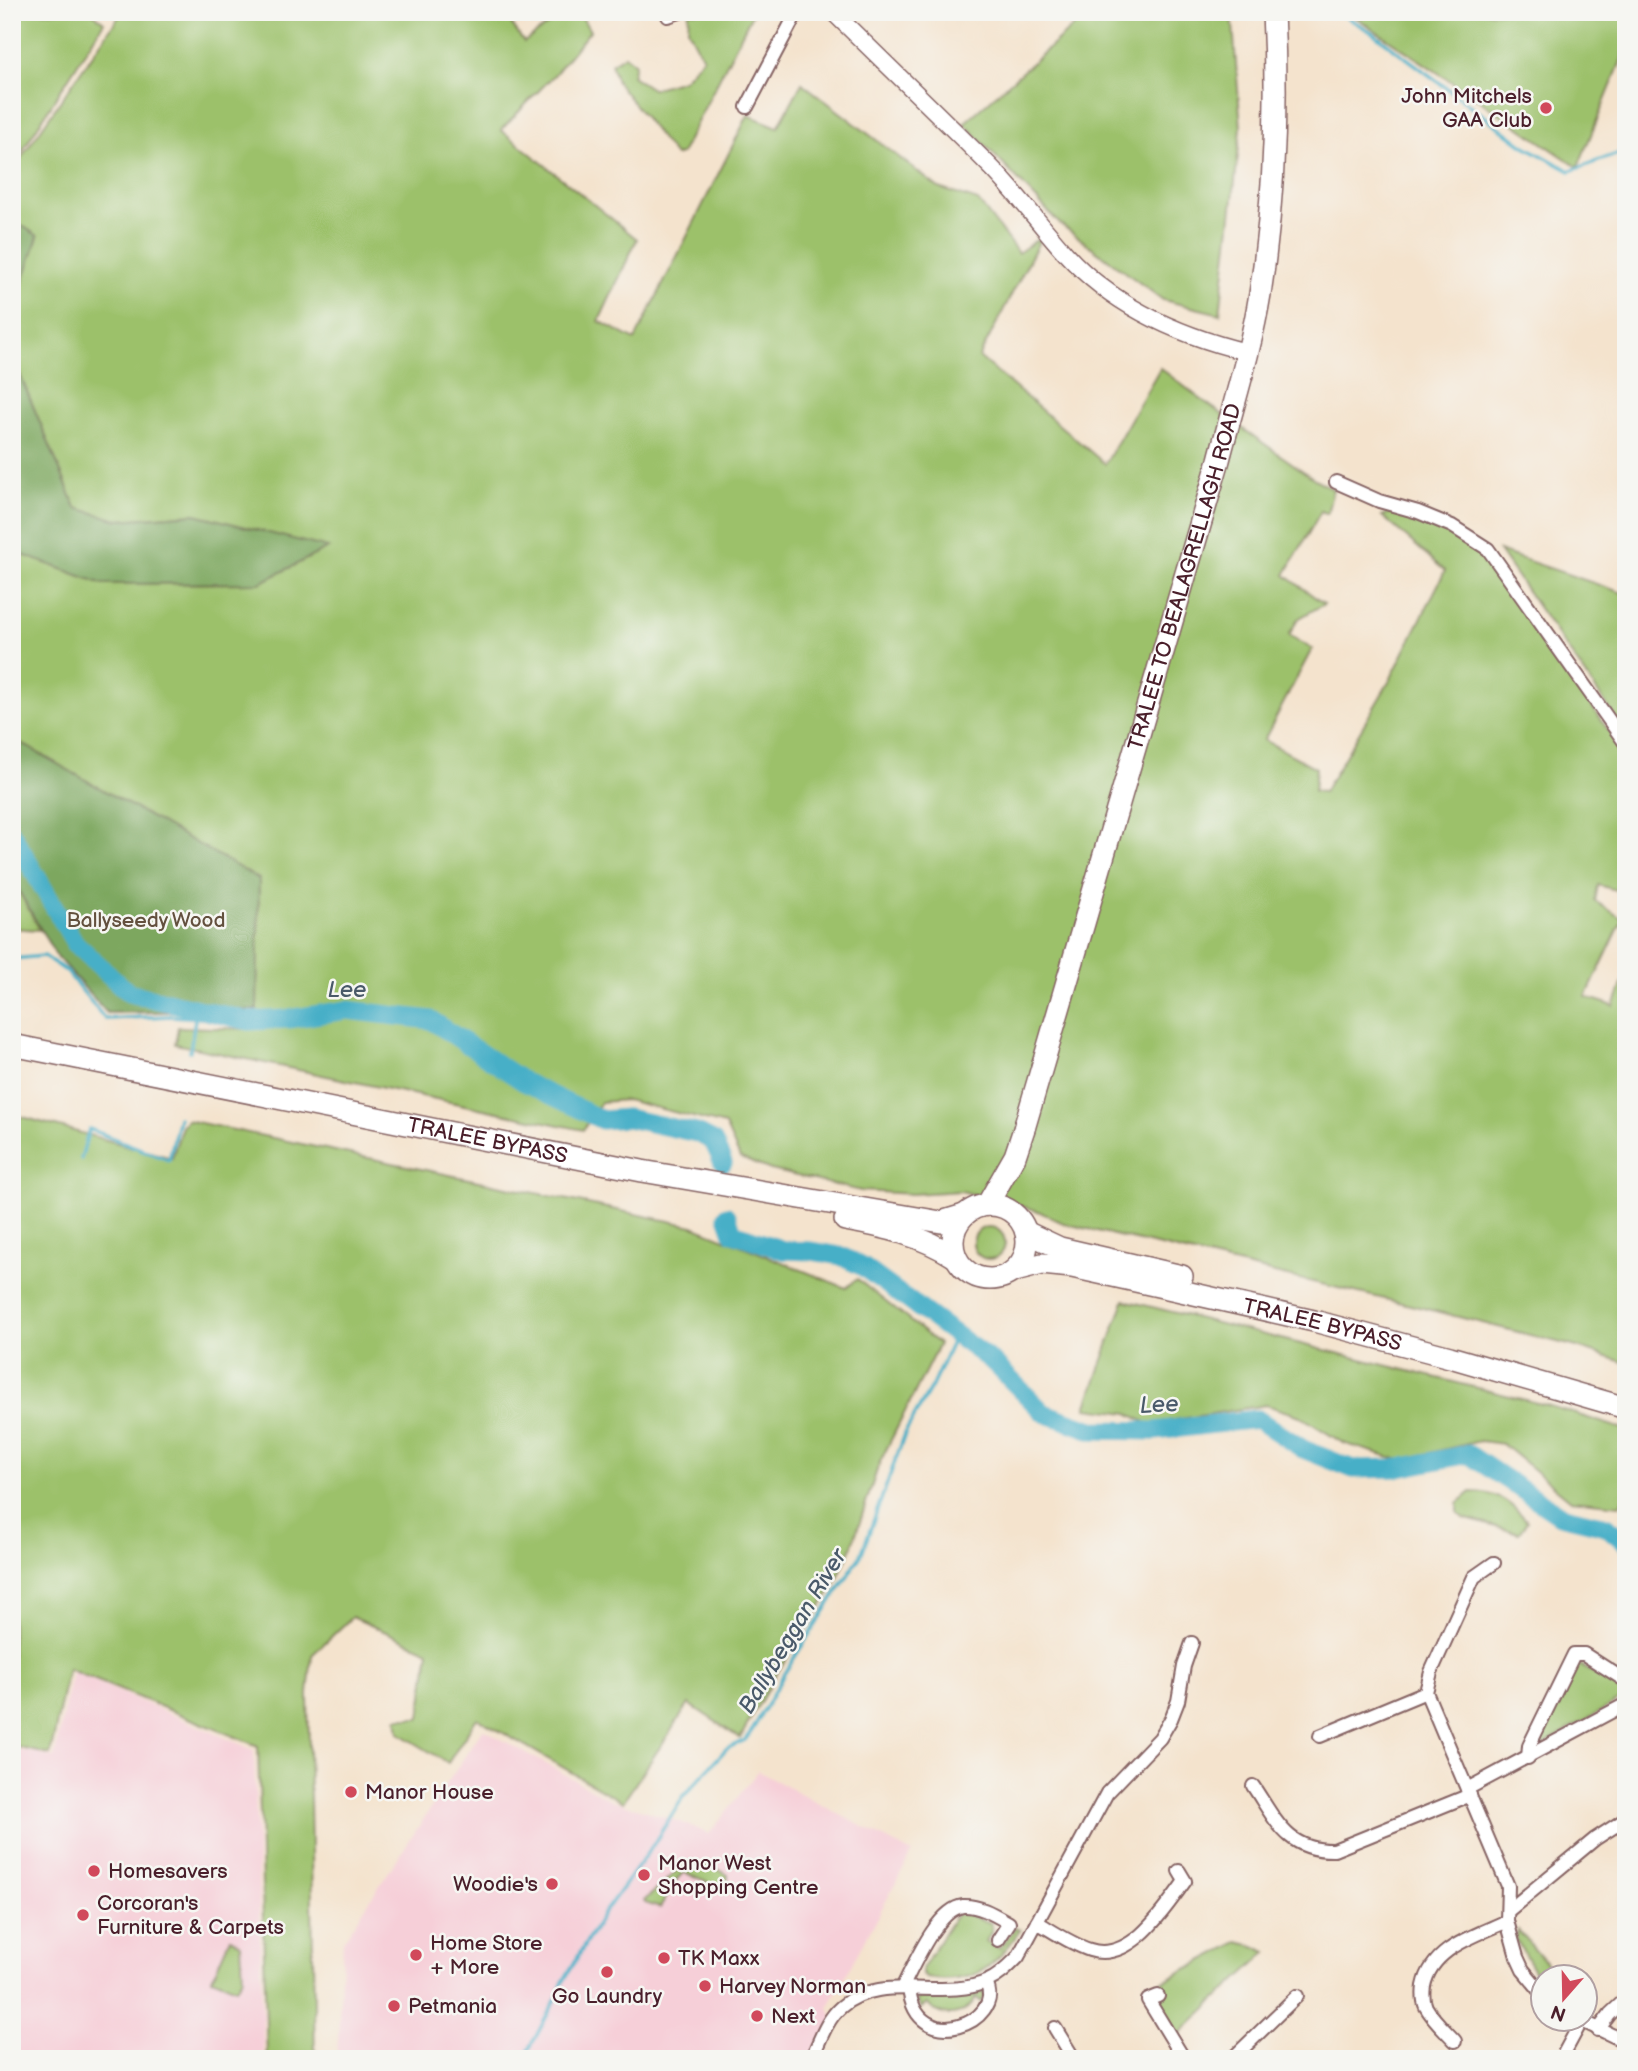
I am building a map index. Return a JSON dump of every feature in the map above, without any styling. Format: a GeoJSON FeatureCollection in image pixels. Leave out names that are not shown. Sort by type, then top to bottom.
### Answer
{"type":"FeatureCollection","features":[{"type":"Feature","properties":{"kind":"main road","name":"TRALEE TO BEALAGRELLAGH ROAD"},"geometry":{"type":"LineString","coordinates":[[987,1205],[1015,1156],[1024,1129],[1219,460],[1247,352],[1259,295],[1273,151],[1276,61],[1273,12]]}},
{"type":"Feature","properties":{"kind":"main road","name":"TRALEE BYPASS"},"geometry":{"type":"LineString","coordinates":[[12,1045],[629,1168],[708,1187],[941,1223],[964,1215]]}},
{"type":"Feature","properties":{"kind":"main road","name":"TRALEE BYPASS"},"geometry":{"type":"LineString","coordinates":[[12,1059],[196,1093],[643,1184],[708,1187]]}},
{"type":"Feature","properties":{"kind":"main road","name":"TRALEE TO BEALAGRELLAGH ROAD"},"geometry":{"type":"LineString","coordinates":[[1013,1213],[1015,1181],[1024,1129]]}},
{"type":"Feature","properties":{"kind":"main road","name":"TRALEE BYPASS"},"geometry":{"type":"LineString","coordinates":[[742,1193],[895,1230],[923,1239],[955,1257]]}},
{"type":"Feature","properties":{"kind":"main road"},"geometry":{"type":"LineString","coordinates":[[987,1205],[1005,1208],[1013,1213],[1026,1232],[1026,1254],[1014,1271],[1005,1277],[983,1279],[971,1275],[955,1257],[953,1234],[957,1224],[964,1215],[987,1205]]}},
{"type":"Feature","properties":{"kind":"main road","name":"TRALEE BYPASS"},"geometry":{"type":"LineString","coordinates":[[1026,1232],[1060,1248],[1329,1310],[1455,1343],[1626,1393]]}},
{"type":"Feature","properties":{"kind":"main road","name":"TRALEE BYPASS"},"geometry":{"type":"LineString","coordinates":[[1014,1271],[1042,1264],[1072,1267],[1185,1292],[1426,1350],[1626,1408]]}},
{"type":"Feature","properties":{"kind":"street"},"geometry":{"type":"LineString","coordinates":[[666,12],[668,16],[680,12]]}},
{"type":"Feature","properties":{"kind":"street"},"geometry":{"type":"LineString","coordinates":[[747,107],[797,12]]}},
{"type":"Feature","properties":{"kind":"street"},"geometry":{"type":"LineString","coordinates":[[833,12],[990,166],[1019,196],[1067,256],[1089,276],[1140,312],[1221,346],[1247,352]]}},
{"type":"Feature","properties":{"kind":"street"},"geometry":{"type":"LineString","coordinates":[[1336,482],[1379,501],[1418,512],[1452,526],[1488,550],[1626,744]]}},
{"type":"Feature","properties":{"kind":"street"},"geometry":{"type":"LineString","coordinates":[[1494,1563],[1474,1577],[1432,1672],[1426,1692],[1508,1886],[1508,1916],[1523,1970],[1530,1978]]}},
{"type":"Feature","properties":{"kind":"street"},"geometry":{"type":"LineString","coordinates":[[811,2059],[830,2018],[855,1997],[884,1989],[938,1990],[986,1983],[1018,1957],[1107,1793],[1160,1738],[1171,1719],[1192,1643]]}},
{"type":"Feature","properties":{"kind":"street"},"geometry":{"type":"LineString","coordinates":[[1528,1758],[1529,1746],[1574,1654],[1584,1654],[1626,1681]]}},
{"type":"Feature","properties":{"kind":"street"},"geometry":{"type":"LineString","coordinates":[[1320,1736],[1426,1692]]}},
{"type":"Feature","properties":{"kind":"street"},"geometry":{"type":"LineString","coordinates":[[1253,1786],[1287,1836],[1306,1847],[1334,1850],[1469,1792],[1626,1704]]}},
{"type":"Feature","properties":{"kind":"street"},"geometry":{"type":"LineString","coordinates":[[1455,2041],[1426,2006],[1423,1994],[1426,1976],[1435,1961],[1452,1947],[1508,1916],[1595,1839],[1626,1819]]}},
{"type":"Feature","properties":{"kind":"street"},"geometry":{"type":"LineString","coordinates":[[1038,1922],[1092,1951],[1107,1951],[1122,1946],[1145,1933],[1163,1910],[1185,1881],[1179,1871]]}},
{"type":"Feature","properties":{"kind":"street"},"geometry":{"type":"LineString","coordinates":[[986,1983],[989,1998],[984,2010],[974,2019],[950,2029],[937,2028],[919,2016],[906,1988],[935,1928],[951,1910],[962,1906],[974,1907],[1009,1923],[998,1940]]}},
{"type":"Feature","properties":{"kind":"street"},"geometry":{"type":"LineString","coordinates":[[1158,1996],[1148,2000],[1184,2059]]}},
{"type":"Feature","properties":{"kind":"street"},"geometry":{"type":"LineString","coordinates":[[1232,2059],[1297,1996]]}},
{"type":"Feature","properties":{"kind":"street"},"geometry":{"type":"LineString","coordinates":[[1600,2027],[1626,1999]]}},
{"type":"Feature","properties":{"kind":"street"},"geometry":{"type":"LineString","coordinates":[[1055,2028],[1074,2059]]}},
{"type":"Feature","properties":{"kind":"street"},"geometry":{"type":"LineString","coordinates":[[1600,2031],[1626,2042]]}},
{"type":"Feature","properties":{"kind":"street"},"geometry":{"type":"LineString","coordinates":[[1561,2059],[1573,2032]]}},
{"type":"Feature","properties":{"kind":"shaded area"},"geometry":{"type":"Polygon","coordinates":[[[72,1672],[254,1750],[264,2059],[12,2059],[12,1748],[54,1758],[72,1672]]]}},
{"type":"Feature","properties":{"kind":"shaded area","name":"Manor West Shopping Centre"},"geometry":{"type":"Polygon","coordinates":[[[483,1729],[611,1800],[681,1822],[709,1834],[758,1771],[912,1853],[829,2006],[835,2026],[824,2059],[337,2059],[343,1941],[483,1729]]]}},
{"type":"Feature","properties":{"kind":"green space"},"geometry":{"type":"Polygon","coordinates":[[[12,12],[91,12],[104,22],[12,167],[12,12]]]}},
{"type":"Feature","properties":{"kind":"green space"},"geometry":{"type":"Polygon","coordinates":[[[122,12],[503,12],[524,42],[566,12],[579,12],[590,31],[555,74],[501,130],[637,239],[599,321],[635,340],[748,115],[778,127],[802,83],[939,188],[978,201],[1018,253],[1042,236],[979,357],[1105,464],[1160,368],[1313,478],[1333,489],[1327,514],[1321,511],[1285,575],[1324,604],[1298,619],[1289,635],[1312,649],[1264,740],[1316,768],[1314,791],[1324,792],[1389,682],[1445,571],[1382,516],[1406,515],[1420,519],[1451,533],[1487,555],[1626,756],[1626,893],[1598,885],[1595,901],[1623,919],[1586,997],[1614,1006],[1626,974],[1626,1363],[1577,1347],[1427,1309],[1063,1223],[1036,1210],[961,1191],[912,1194],[861,1191],[771,1170],[740,1158],[725,1125],[626,1100],[601,1102],[583,1130],[175,1044],[178,1027],[252,1029],[257,1010],[259,879],[12,738],[12,551],[103,584],[260,583],[327,548],[195,514],[118,520],[76,508],[12,356],[12,314],[38,237],[12,219],[12,171],[122,12]]]}},
{"type":"Feature","properties":{"kind":"green space"},"geometry":{"type":"Polygon","coordinates":[[[689,12],[753,12],[681,154],[675,156],[617,82],[611,64],[625,55],[635,64],[632,76],[652,89],[683,80],[703,58],[688,29],[689,12]]]}},
{"type":"Feature","properties":{"kind":"green space"},"geometry":{"type":"Polygon","coordinates":[[[1087,12],[1232,12],[1241,128],[1220,314],[1163,300],[1059,223],[964,123],[1087,12]]]}},
{"type":"Feature","properties":{"kind":"green space","name":"John Mitchels GAA Club"},"geometry":{"type":"Polygon","coordinates":[[[1348,12],[1626,12],[1626,49],[1578,167],[1348,12]]]}},
{"type":"Feature","properties":{"kind":"green space"},"geometry":{"type":"Polygon","coordinates":[[[12,219],[38,236],[12,314],[12,219]]]}},
{"type":"Feature","properties":{"kind":"green space"},"geometry":{"type":"Polygon","coordinates":[[[12,356],[76,508],[118,520],[195,514],[328,548],[260,583],[103,584],[12,551],[12,356]]]}},
{"type":"Feature","properties":{"kind":"green space"},"geometry":{"type":"Polygon","coordinates":[[[1499,551],[1626,594],[1626,733],[1499,551]]]}},
{"type":"Feature","properties":{"kind":"green space","name":"Ballyseedy Wood"},"geometry":{"type":"Polygon","coordinates":[[[12,738],[259,879],[257,1010],[107,1013],[56,956],[12,879],[12,738]]]}},
{"type":"Feature","properties":{"kind":"green space"},"geometry":{"type":"Polygon","coordinates":[[[12,879],[40,930],[12,928],[12,879]]]}},
{"type":"Feature","properties":{"kind":"green space"},"geometry":{"type":"Polygon","coordinates":[[[12,1114],[172,1158],[182,1126],[187,1120],[693,1226],[846,1288],[857,1279],[939,1344],[879,1464],[851,1549],[834,1586],[775,1676],[740,1738],[689,1704],[623,1802],[477,1718],[448,1763],[399,1733],[397,1718],[420,1718],[429,1651],[352,1617],[312,1655],[308,1694],[315,2059],[267,2059],[258,1746],[68,1669],[50,1755],[12,1746],[12,1114]]]}},
{"type":"Feature","properties":{"kind":"green space"},"geometry":{"type":"Polygon","coordinates":[[[989,1227],[1000,1232],[1005,1243],[1000,1254],[989,1259],[978,1254],[973,1243],[978,1232],[989,1227]]]}},
{"type":"Feature","properties":{"kind":"green space"},"geometry":{"type":"Polygon","coordinates":[[[1124,1300],[1550,1406],[1626,1430],[1626,1493],[1620,1505],[1571,1500],[1502,1444],[1480,1441],[1400,1460],[1343,1443],[1300,1416],[1266,1405],[1149,1424],[1128,1413],[1086,1408],[1124,1300]]]}},
{"type":"Feature","properties":{"kind":"green space"},"geometry":{"type":"Polygon","coordinates":[[[1471,1492],[1495,1496],[1515,1508],[1527,1521],[1519,1533],[1463,1518],[1458,1513],[1458,1503],[1471,1492]]]}},
{"type":"Feature","properties":{"kind":"green space"},"geometry":{"type":"Polygon","coordinates":[[[1581,1666],[1624,1689],[1623,1698],[1545,1744],[1537,1746],[1535,1743],[1571,1668],[1581,1666]]]}},
{"type":"Feature","properties":{"kind":"green space"},"geometry":{"type":"Polygon","coordinates":[[[685,1863],[709,1864],[728,1875],[727,1886],[719,1888],[684,1872],[660,1908],[645,1903],[644,1901],[685,1863]]]}},
{"type":"Feature","properties":{"kind":"green space"},"geometry":{"type":"Polygon","coordinates":[[[964,1913],[991,1923],[992,1930],[986,1941],[1000,1949],[1015,1927],[1021,1929],[993,1963],[971,1976],[943,1980],[926,1978],[922,1974],[922,1968],[956,1915],[964,1913]]]}},
{"type":"Feature","properties":{"kind":"green space"},"geometry":{"type":"Polygon","coordinates":[[[1518,1930],[1545,1962],[1530,1964],[1516,1937],[1518,1930]]]}},
{"type":"Feature","properties":{"kind":"green space"},"geometry":{"type":"Polygon","coordinates":[[[230,1938],[241,1944],[243,1978],[236,1988],[212,1978],[230,1938]]]}},
{"type":"Feature","properties":{"kind":"green space"},"geometry":{"type":"Polygon","coordinates":[[[1238,1942],[1267,1952],[1177,2036],[1157,2005],[1163,1997],[1156,1985],[1238,1942]]]}},
{"type":"Feature","properties":{"kind":"green space"},"geometry":{"type":"Polygon","coordinates":[[[984,1992],[985,1996],[981,2002],[976,1997],[966,2009],[954,2015],[940,2013],[927,2004],[921,2008],[916,2000],[953,1999],[984,1992]]]}},
{"type":"Feature","properties":{"kind":"waterway"},"geometry":{"type":"LineString","coordinates":[[1338,12],[1373,33],[1523,145],[1570,171],[1626,151]]}},
{"type":"Feature","properties":{"kind":"waterway","name":"Lee"},"geometry":{"type":"LineString","coordinates":[[12,834],[75,943],[129,993],[249,1021],[288,1019],[347,1010],[431,1020],[524,1082],[602,1120],[627,1118],[697,1133],[713,1141],[723,1163]]}},
{"type":"Feature","properties":{"kind":"waterway"},"geometry":{"type":"LineString","coordinates":[[12,959],[44,956],[66,971],[105,1019],[171,1016],[249,1021]]}},
{"type":"Feature","properties":{"kind":"waterway"},"geometry":{"type":"LineString","coordinates":[[190,1051],[195,1019]]}},
{"type":"Feature","properties":{"kind":"waterway"},"geometry":{"type":"LineString","coordinates":[[81,1159],[89,1129],[169,1160],[179,1118]]}},
{"type":"Feature","properties":{"kind":"waterway","name":"Lee"},"geometry":{"type":"LineString","coordinates":[[727,1216],[733,1233],[783,1250],[841,1256],[863,1267],[994,1363],[1044,1413],[1092,1430],[1155,1431],[1257,1419],[1303,1449],[1353,1469],[1399,1468],[1468,1454],[1560,1515],[1606,1526],[1626,1543]]}},
{"type":"Feature","properties":{"kind":"waterway","name":"Ballybeggan River"},"geometry":{"type":"LineString","coordinates":[[524,2059],[563,1982],[603,1914],[653,1845],[683,1797],[726,1749],[745,1740],[753,1729],[785,1672],[861,1555],[906,1431],[932,1386],[956,1334]]}},
{"type":"Feature","properties":{"kind":"place","name":"John Mitchels GAA Club"},"geometry":{"type":"Point","coordinates":[1546,108]}},
{"type":"Feature","properties":{"kind":"place","name":"Manor House"},"geometry":{"type":"Point","coordinates":[351,1792]}},
{"type":"Feature","properties":{"kind":"place","name":"Homesavers"},"geometry":{"type":"Point","coordinates":[94,1871]}},
{"type":"Feature","properties":{"kind":"place","name":"Manor West Shopping Centre"},"geometry":{"type":"Point","coordinates":[644,1875]}},
{"type":"Feature","properties":{"kind":"place","name":"Woodie's"},"geometry":{"type":"Point","coordinates":[552,1884]}},
{"type":"Feature","properties":{"kind":"place","name":"Corcoran's Furniture & Carpets"},"geometry":{"type":"Point","coordinates":[83,1915]}},
{"type":"Feature","properties":{"kind":"place","name":"Home Store + More"},"geometry":{"type":"Point","coordinates":[416,1955]}},
{"type":"Feature","properties":{"kind":"place","name":"TK Maxx"},"geometry":{"type":"Point","coordinates":[664,1958]}},
{"type":"Feature","properties":{"kind":"place","name":"Go Laundry"},"geometry":{"type":"Point","coordinates":[607,1972]}},
{"type":"Feature","properties":{"kind":"place","name":"Harvey Norman"},"geometry":{"type":"Point","coordinates":[705,1986]}},
{"type":"Feature","properties":{"kind":"place","name":"Petmania"},"geometry":{"type":"Point","coordinates":[394,2006]}},
{"type":"Feature","properties":{"kind":"place","name":"Next"},"geometry":{"type":"Point","coordinates":[757,2016]}}]}
